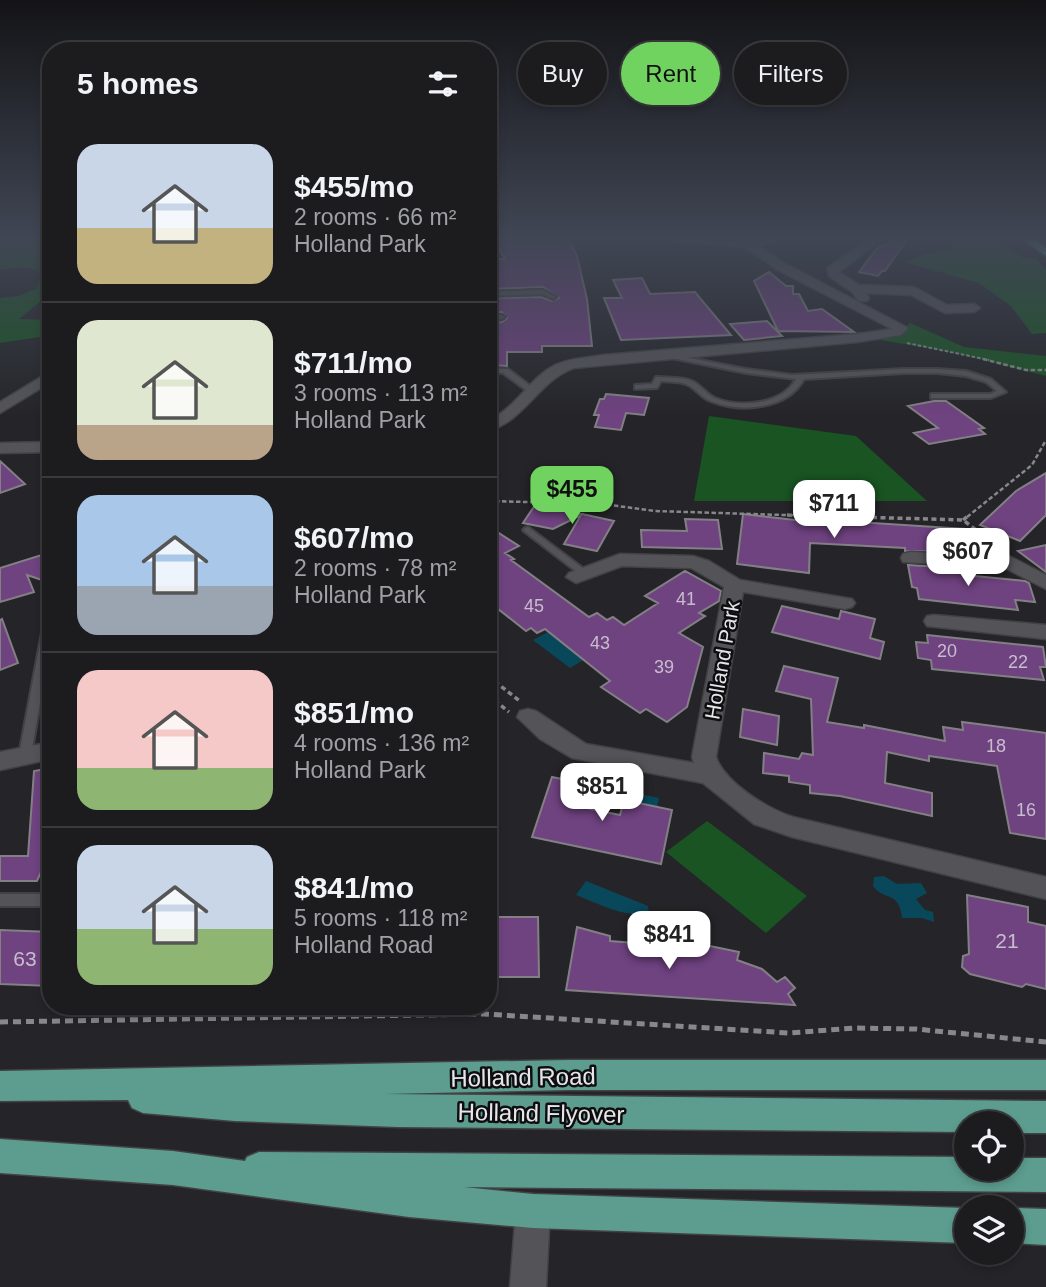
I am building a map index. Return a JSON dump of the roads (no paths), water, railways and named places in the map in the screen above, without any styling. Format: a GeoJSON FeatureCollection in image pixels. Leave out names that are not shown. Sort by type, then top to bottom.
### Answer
{"type":"FeatureCollection","features":[{"type":"Feature","properties":{"kind":"main road","name":"Holland Road"},"geometry":{"type":"LineString","coordinates":[[0,1086],[568,1075],[1046,1075]]}},
{"type":"Feature","properties":{"kind":"main road","name":"Holland Flyover"},"geometry":{"type":"LineString","coordinates":[[36,1087],[235,1105],[398,1111],[1046,1117]]}},
{"type":"Feature","properties":{"kind":"main road"},"geometry":{"type":"LineString","coordinates":[[0,1156],[173,1168],[1046,1175]]}},
{"type":"Feature","properties":{"kind":"main road"},"geometry":{"type":"LineString","coordinates":[[173,1168],[409,1200],[533,1211],[954,1225]]}},
{"type":"Feature","properties":{"kind":"main road"},"geometry":{"type":"LineString","coordinates":[[1024,1226],[1046,1227]]}},
{"type":"Feature","properties":{"kind":"street"},"geometry":{"type":"LineString","coordinates":[[497,422],[510,416],[556,369],[603,359],[756,348],[871,336],[896,332],[901,328],[844,297]]}},
{"type":"Feature","properties":{"kind":"street"},"geometry":{"type":"LineString","coordinates":[[861,297],[864,302],[862,306]]}},
{"type":"Feature","properties":{"kind":"street"},"geometry":{"type":"LineString","coordinates":[[924,297],[945,309],[974,308]]}},
{"type":"Feature","properties":{"kind":"street"},"geometry":{"type":"LineString","coordinates":[[0,408],[42,382]]}},
{"type":"Feature","properties":{"kind":"street"},"geometry":{"type":"LineString","coordinates":[[0,448],[42,447]]}},
{"type":"Feature","properties":{"kind":"street"},"geometry":{"type":"LineString","coordinates":[[909,558],[1001,561],[1016,565],[1046,583]]}},
{"type":"Feature","properties":{"kind":"street","name":"Holland Park"},"geometry":{"type":"LineString","coordinates":[[581,575],[620,560],[693,562],[734,585],[705,757],[710,775]]}},
{"type":"Feature","properties":{"kind":"street"},"geometry":{"type":"LineString","coordinates":[[734,585],[845,603]]}},
{"type":"Feature","properties":{"kind":"street"},"geometry":{"type":"LineString","coordinates":[[934,621],[1046,632]]}},
{"type":"Feature","properties":{"kind":"street"},"geometry":{"type":"LineString","coordinates":[[528,717],[572,749],[589,755],[710,775],[764,817],[777,823],[1046,888]]}},
{"type":"Feature","properties":{"kind":"street"},"geometry":{"type":"LineString","coordinates":[[0,761],[42,752]]}},
{"type":"Feature","properties":{"kind":"street"},"geometry":{"type":"LineString","coordinates":[[528,1287],[533,1211]]}},
{"type":"Feature","properties":{"kind":"lane"},"geometry":{"type":"LineString","coordinates":[[497,317],[502,317]]}},
{"type":"Feature","properties":{"kind":"lane"},"geometry":{"type":"LineString","coordinates":[[661,354],[801,377],[901,370],[941,372],[991,381],[1001,389],[998,395],[991,396],[934,396]]}},
{"type":"Feature","properties":{"kind":"lane"},"geometry":{"type":"LineString","coordinates":[[497,371],[505,371],[533,391]]}},
{"type":"Feature","properties":{"kind":"lane"},"geometry":{"type":"LineString","coordinates":[[638,387],[654,386],[659,379],[685,382],[713,400],[750,404],[789,394],[796,389],[801,377]]}},
{"type":"Feature","properties":{"kind":"lane"},"geometry":{"type":"LineString","coordinates":[[528,530],[581,575]]}},
{"type":"Feature","properties":{"kind":"lane"},"geometry":{"type":"LineString","coordinates":[[25,755],[42,660]]}},
{"type":"Feature","properties":{"kind":"lane"},"geometry":{"type":"LineString","coordinates":[[0,900],[42,900]]}},
{"type":"Feature","properties":{"kind":"water"},"geometry":{"type":"Polygon","coordinates":[[[548,632],[585,659],[570,668],[533,640],[548,632]]]}},
{"type":"Feature","properties":{"kind":"water"},"geometry":{"type":"Polygon","coordinates":[[[612,788],[659,798],[657,808],[608,800],[612,788]]]}},
{"type":"Feature","properties":{"kind":"water"},"geometry":{"type":"Polygon","coordinates":[[[884,876],[897,884],[921,883],[927,893],[916,899],[925,910],[933,912],[934,922],[922,918],[902,918],[898,903],[873,886],[874,877],[884,876]]]}},
{"type":"Feature","properties":{"kind":"water"},"geometry":{"type":"Polygon","coordinates":[[[586,881],[648,906],[649,913],[622,912],[576,895],[586,881]]]}}]}
